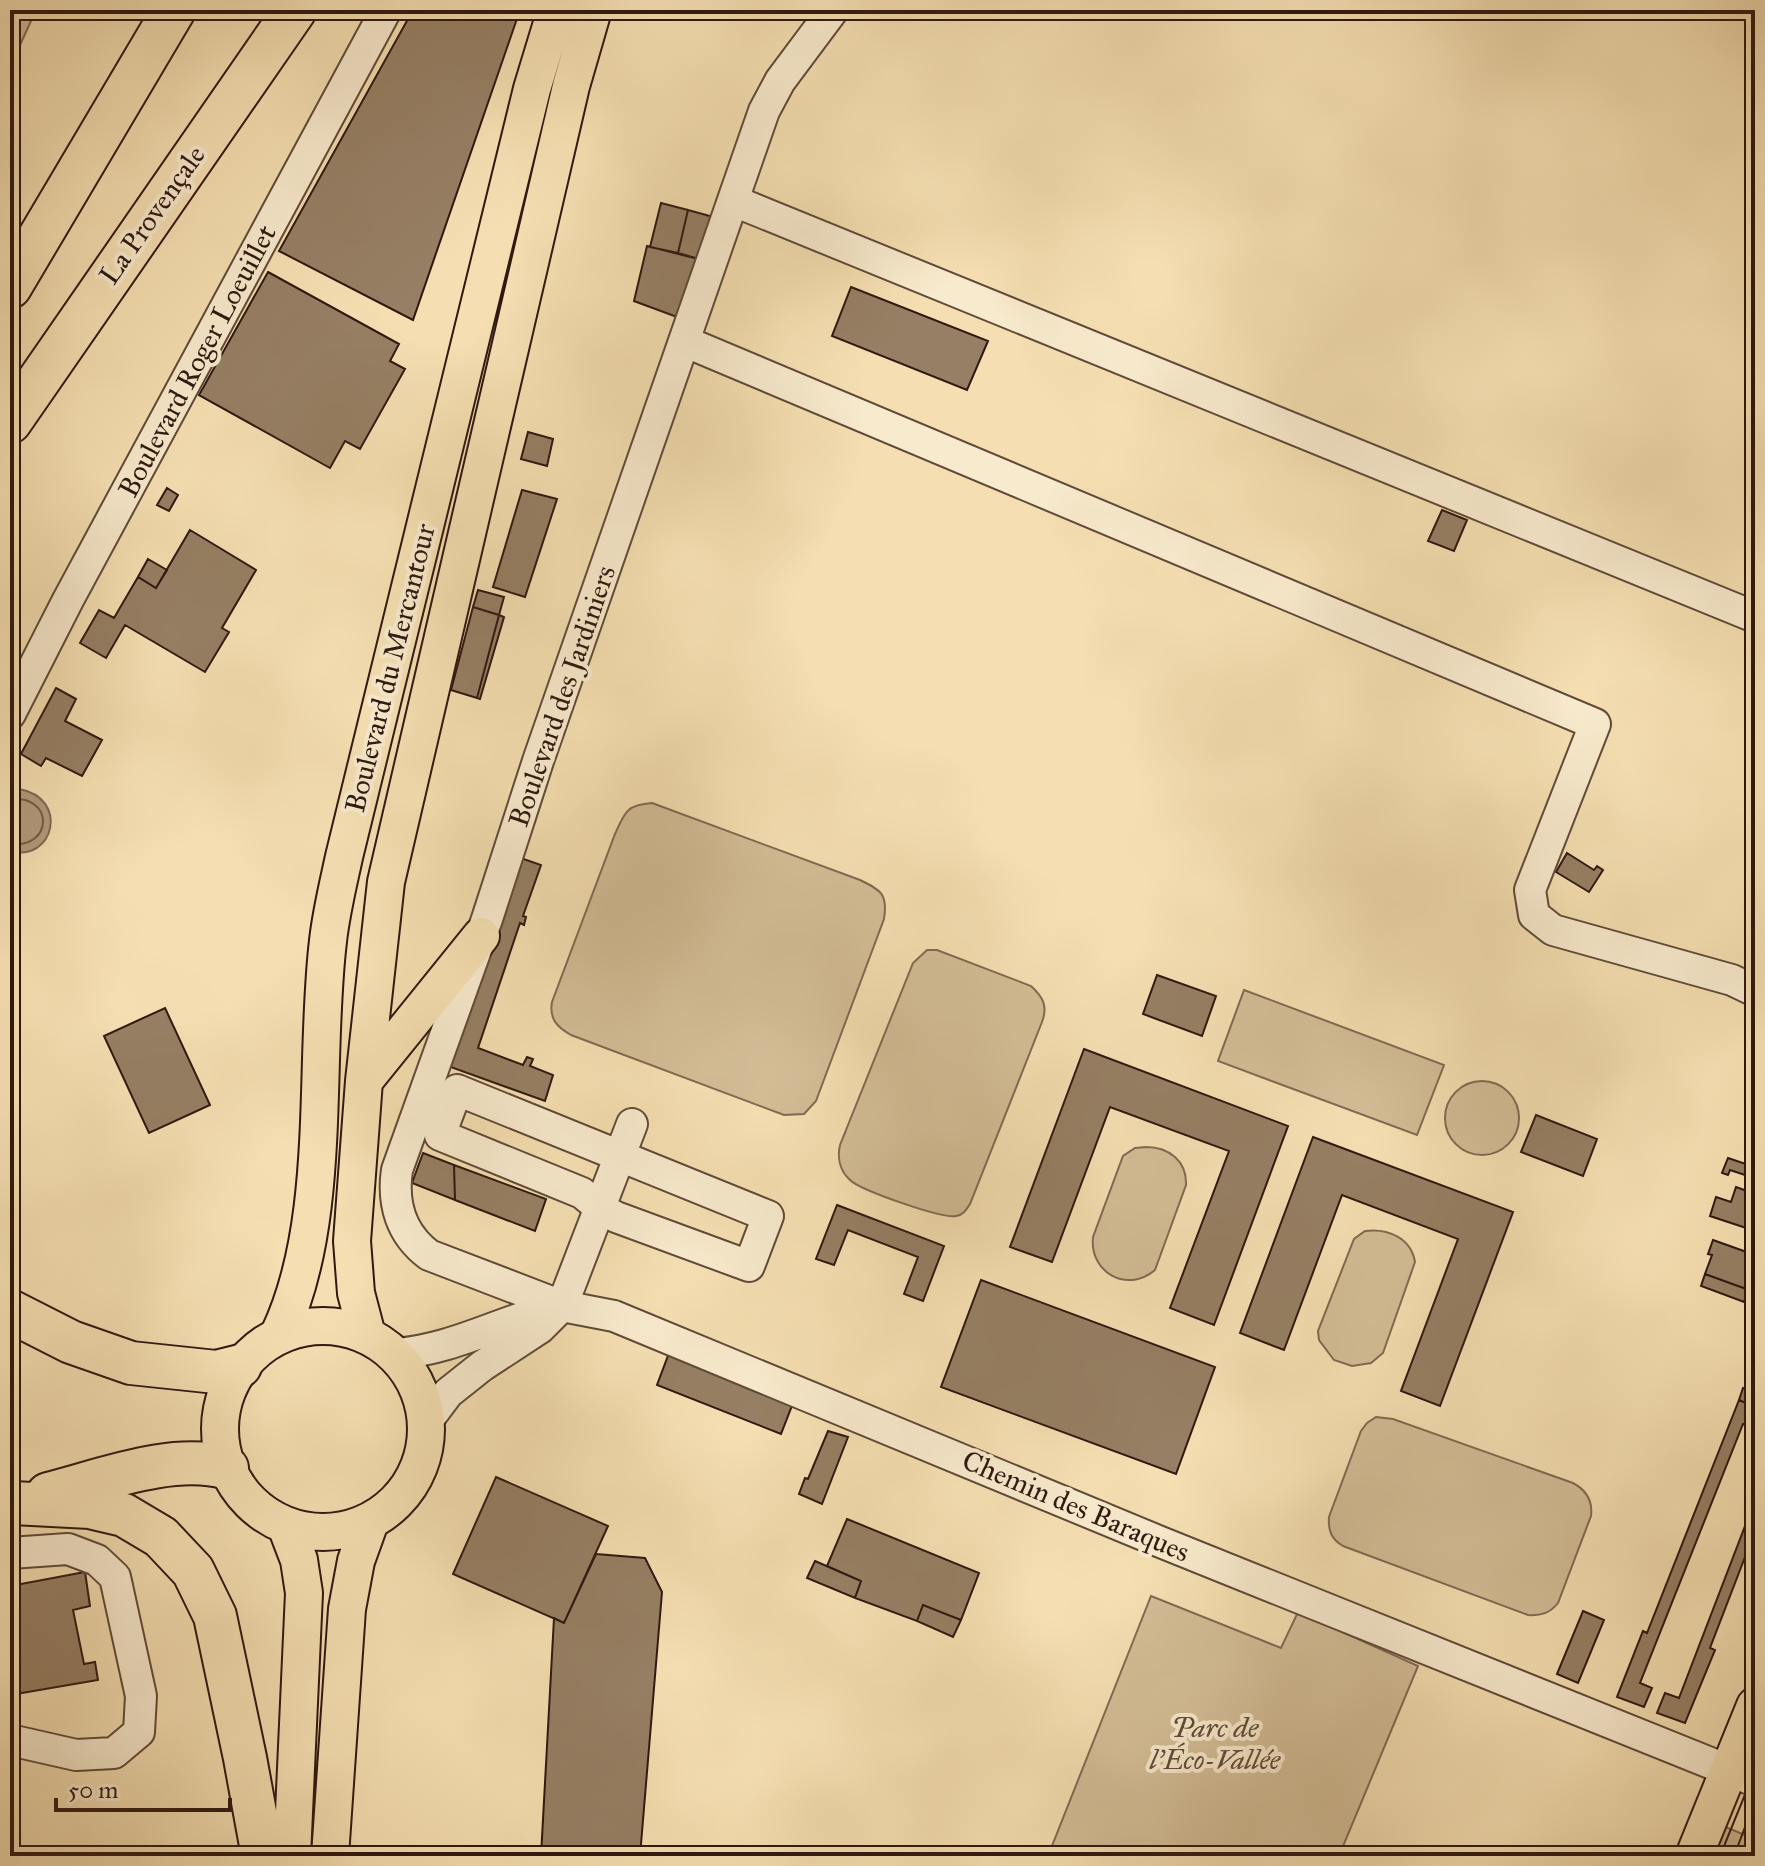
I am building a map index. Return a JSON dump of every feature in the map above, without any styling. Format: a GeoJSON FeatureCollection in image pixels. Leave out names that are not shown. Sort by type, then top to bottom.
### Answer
{"type":"FeatureCollection","features":[{"type":"Feature","properties":{"kind":"highway","name":"La Provençale"},"geometry":{"type":"LineString","coordinates":[[10,422],[295,10]]}},
{"type":"Feature","properties":{"kind":"highway"},"geometry":{"type":"LineString","coordinates":[[10,287],[171,14]]}},
{"type":"Feature","properties":{"kind":"highway"},"geometry":{"type":"LineString","coordinates":[[10,1311],[71,1342],[131,1363],[216,1372],[240,1366]]}},
{"type":"Feature","properties":{"kind":"highway"},"geometry":{"type":"LineString","coordinates":[[11,1504],[174,1464],[213,1464],[227,1468]]}},
{"type":"Feature","properties":{"kind":"highway"},"geometry":{"type":"LineString","coordinates":[[11,1504],[90,1507],[124,1515],[161,1537],[193,1571],[215,1616],[263,1856]]}},
{"type":"Feature","properties":{"kind":"main road","name":"Boulevard du Mercantour"},"geometry":{"type":"LineString","coordinates":[[279,1334],[290,1312],[302,1267],[313,1206],[328,941],[344,857],[532,89],[556,10]]}},
{"type":"Feature","properties":{"kind":"main road","name":"Boulevard du Mercantour"},"geometry":{"type":"LineString","coordinates":[[381,1344],[356,1293],[352,1241],[364,1081],[386,882],[571,86],[593,10]]}},
{"type":"Feature","properties":{"kind":"main road"},"geometry":{"type":"LineString","coordinates":[[364,1081],[481,936]]}},
{"type":"Feature","properties":{"kind":"main road"},"geometry":{"type":"LineString","coordinates":[[308,1326],[338,1326],[381,1344],[411,1374],[422,1397],[427,1421],[426,1441],[422,1461],[413,1480],[387,1511],[370,1522],[343,1531],[314,1532],[286,1526],[262,1512],[241,1493],[227,1468],[219,1436],[220,1412],[227,1387],[240,1366],[257,1348],[279,1334],[308,1326]]}},
{"type":"Feature","properties":{"kind":"main road"},"geometry":{"type":"LineString","coordinates":[[330,1856],[347,1609],[356,1561],[370,1522]]}},
{"type":"Feature","properties":{"kind":"main road"},"geometry":{"type":"LineString","coordinates":[[286,1526],[299,1560],[304,1593],[292,1856]]}},
{"type":"Feature","properties":{"kind":"main road"},"geometry":{"type":"LineString","coordinates":[[1694,1856],[1741,1776],[1755,1706]]}},
{"type":"Feature","properties":{"kind":"street","name":"Boulevard Roger Loeuillet"},"geometry":{"type":"LineString","coordinates":[[10,714],[68,600],[386,10]]}},
{"type":"Feature","properties":{"kind":"street","name":"Boulevard des Jardiniers"},"geometry":{"type":"LineString","coordinates":[[562,1306],[429,1255],[416,1245],[397,1210],[394,1191],[397,1170],[481,936],[538,761],[764,111],[780,81],[833,10]]}},
{"type":"Feature","properties":{"kind":"street"},"geometry":{"type":"LineString","coordinates":[[734,201],[1755,617]]}},
{"type":"Feature","properties":{"kind":"street"},"geometry":{"type":"LineString","coordinates":[[686,342],[1595,724],[1530,890],[1534,915],[1553,930],[1732,980],[1755,991]]}},
{"type":"Feature","properties":{"kind":"street"},"geometry":{"type":"LineString","coordinates":[[457,1090],[768,1216],[749,1266],[616,1217],[600,1208],[582,1193],[440,1135],[457,1090]]}},
{"type":"Feature","properties":{"kind":"street"},"geometry":{"type":"LineString","coordinates":[[427,1421],[448,1393],[482,1366],[540,1328],[562,1306],[632,1124]]}},
{"type":"Feature","properties":{"kind":"street"},"geometry":{"type":"LineString","coordinates":[[381,1344],[418,1353],[526,1315],[562,1306]]}},
{"type":"Feature","properties":{"kind":"street","name":"Chemin des Baraques"},"geometry":{"type":"LineString","coordinates":[[562,1306],[614,1316],[1158,1541],[1741,1776]]}},
{"type":"Feature","properties":{"kind":"street"},"geometry":{"type":"LineString","coordinates":[[10,1553],[68,1549],[97,1560],[115,1577],[141,1696],[139,1732],[114,1753],[76,1755],[10,1740]]}},
{"type":"Feature","properties":{"kind":"green space"},"geometry":{"type":"Polygon","coordinates":[[[10,10],[36,10],[10,67],[10,10]]]}},
{"type":"Feature","properties":{"kind":"green space"},"geometry":{"type":"Polygon","coordinates":[[[652,803],[860,880],[878,890],[884,898],[884,919],[816,1101],[804,1114],[784,1115],[571,1035],[553,1018],[552,1002],[618,826],[632,808],[652,803]]]}},
{"type":"Feature","properties":{"kind":"green space"},"geometry":{"type":"Polygon","coordinates":[[[927,950],[937,950],[1031,986],[1044,1006],[1042,1022],[970,1204],[956,1216],[919,1209],[857,1185],[844,1173],[839,1159],[840,1145],[913,963],[927,950]]]}},
{"type":"Feature","properties":{"kind":"green space"},"geometry":{"type":"Polygon","coordinates":[[[1244,990],[1444,1065],[1417,1135],[1218,1061],[1244,990]]]}},
{"type":"Feature","properties":{"kind":"green space"},"geometry":{"type":"Polygon","coordinates":[[[1482,1081],[1496,1084],[1508,1092],[1516,1104],[1519,1118],[1516,1132],[1508,1144],[1496,1152],[1482,1155],[1468,1152],[1456,1144],[1448,1132],[1445,1118],[1448,1104],[1456,1092],[1468,1084],[1482,1081]]]}},
{"type":"Feature","properties":{"kind":"green space"},"geometry":{"type":"Polygon","coordinates":[[[1146,1147],[1175,1157],[1186,1176],[1186,1185],[1155,1270],[1133,1280],[1122,1279],[1103,1269],[1093,1249],[1093,1237],[1123,1156],[1135,1148],[1146,1147]]]}},
{"type":"Feature","properties":{"kind":"green space"},"geometry":{"type":"Polygon","coordinates":[[[1365,1231],[1382,1231],[1397,1236],[1409,1247],[1415,1262],[1383,1353],[1371,1363],[1352,1366],[1334,1360],[1319,1340],[1318,1331],[1354,1239],[1365,1231]]]}},
{"type":"Feature","properties":{"kind":"green space"},"geometry":{"type":"Polygon","coordinates":[[[1376,1417],[1393,1419],[1573,1483],[1585,1492],[1590,1500],[1591,1516],[1555,1606],[1545,1613],[1528,1615],[1343,1546],[1333,1537],[1329,1517],[1361,1431],[1376,1417]]]}},
{"type":"Feature","properties":{"kind":"green space","name":"Parc de l'Éco-Vallée"},"geometry":{"type":"Polygon","coordinates":[[[1151,1596],[1281,1648],[1298,1612],[1418,1666],[1339,1856],[1048,1856],[1151,1596]]]}},
{"type":"Feature","properties":{"kind":"green space"},"geometry":{"type":"Polygon","coordinates":[[[1718,1824],[1755,1839],[1749,1856],[1705,1856],[1718,1824]]]}},
{"type":"Feature","properties":{"kind":"water"},"geometry":{"type":"Polygon","coordinates":[[[19,789],[35,795],[45,804],[50,816],[46,839],[37,848],[25,852],[10,851],[10,791],[19,789]]]}},
{"type":"Feature","properties":{"kind":"building"},"geometry":{"type":"Polygon","coordinates":[[[413,10],[520,10],[413,320],[279,251],[413,10]]]}},
{"type":"Feature","properties":{"kind":"building"},"geometry":{"type":"Polygon","coordinates":[[[661,203],[688,210],[678,253],[650,247],[661,203]]]}},
{"type":"Feature","properties":{"kind":"building"},"geometry":{"type":"Polygon","coordinates":[[[688,210],[717,218],[706,261],[678,253],[688,210]]]}},
{"type":"Feature","properties":{"kind":"building"},"geometry":{"type":"Polygon","coordinates":[[[647,246],[706,261],[685,320],[634,301],[647,246]]]}},
{"type":"Feature","properties":{"kind":"building"},"geometry":{"type":"Polygon","coordinates":[[[268,272],[399,344],[390,361],[405,369],[360,449],[345,441],[330,468],[199,395],[268,272]]]}},
{"type":"Feature","properties":{"kind":"building"},"geometry":{"type":"Polygon","coordinates":[[[851,287],[988,341],[967,390],[832,336],[851,287]]]}},
{"type":"Feature","properties":{"kind":"building"},"geometry":{"type":"Polygon","coordinates":[[[528,432],[553,439],[547,466],[521,459],[528,432]]]}},
{"type":"Feature","properties":{"kind":"building"},"geometry":{"type":"Polygon","coordinates":[[[167,488],[178,495],[169,511],[157,505],[167,488]]]}},
{"type":"Feature","properties":{"kind":"building"},"geometry":{"type":"Polygon","coordinates":[[[522,490],[557,499],[525,597],[493,587],[522,490]]]}},
{"type":"Feature","properties":{"kind":"building"},"geometry":{"type":"Polygon","coordinates":[[[1442,510],[1467,520],[1454,551],[1428,541],[1442,510]]]}},
{"type":"Feature","properties":{"kind":"building"},"geometry":{"type":"Polygon","coordinates":[[[190,530],[256,570],[222,628],[229,632],[205,672],[125,625],[106,658],[80,643],[99,610],[114,618],[138,577],[156,588],[190,530]]]}},
{"type":"Feature","properties":{"kind":"building"},"geometry":{"type":"Polygon","coordinates":[[[148,559],[167,570],[156,588],[138,577],[148,559]]]}},
{"type":"Feature","properties":{"kind":"building"},"geometry":{"type":"Polygon","coordinates":[[[478,590],[504,597],[499,615],[473,607],[478,590]]]}},
{"type":"Feature","properties":{"kind":"building"},"geometry":{"type":"Polygon","coordinates":[[[473,607],[499,615],[477,698],[451,690],[473,607]]]}},
{"type":"Feature","properties":{"kind":"building"},"geometry":{"type":"Polygon","coordinates":[[[499,615],[504,617],[480,699],[477,698],[499,615]]]}},
{"type":"Feature","properties":{"kind":"building"},"geometry":{"type":"Polygon","coordinates":[[[56,688],[76,699],[65,721],[102,740],[82,776],[46,758],[41,766],[21,754],[56,688]]]}},
{"type":"Feature","properties":{"kind":"building"},"geometry":{"type":"Polygon","coordinates":[[[1567,853],[1594,870],[1597,866],[1603,870],[1589,892],[1556,872],[1567,853]]]}},
{"type":"Feature","properties":{"kind":"building"},"geometry":{"type":"Polygon","coordinates":[[[515,856],[541,865],[523,916],[526,917],[524,925],[520,923],[478,1048],[523,1065],[527,1057],[533,1059],[530,1066],[553,1075],[545,1101],[445,1065],[515,856]]]}},
{"type":"Feature","properties":{"kind":"building"},"geometry":{"type":"Polygon","coordinates":[[[1157,975],[1216,996],[1202,1036],[1143,1014],[1157,975]]]}},
{"type":"Feature","properties":{"kind":"building"},"geometry":{"type":"Polygon","coordinates":[[[165,1008],[210,1105],[149,1133],[104,1036],[165,1008]]]}},
{"type":"Feature","properties":{"kind":"building"},"geometry":{"type":"Polygon","coordinates":[[[1084,1049],[1288,1126],[1214,1325],[1170,1308],[1229,1151],[1110,1107],[1052,1262],[1010,1247],[1084,1049]]]}},
{"type":"Feature","properties":{"kind":"building"},"geometry":{"type":"Polygon","coordinates":[[[1536,1115],[1597,1139],[1583,1176],[1521,1152],[1536,1115]]]}},
{"type":"Feature","properties":{"kind":"building"},"geometry":{"type":"Polygon","coordinates":[[[1313,1137],[1513,1212],[1440,1406],[1401,1391],[1458,1239],[1342,1195],[1284,1350],[1240,1333],[1313,1137]]]}},
{"type":"Feature","properties":{"kind":"building"},"geometry":{"type":"Polygon","coordinates":[[[423,1153],[454,1165],[455,1200],[412,1183],[423,1153]]]}},
{"type":"Feature","properties":{"kind":"building"},"geometry":{"type":"Polygon","coordinates":[[[1728,1158],[1749,1165],[1745,1175],[1730,1170],[1728,1175],[1722,1173],[1728,1158]]]}},
{"type":"Feature","properties":{"kind":"building"},"geometry":{"type":"Polygon","coordinates":[[[454,1165],[546,1199],[535,1231],[455,1200],[454,1165]]]}},
{"type":"Feature","properties":{"kind":"building"},"geometry":{"type":"Polygon","coordinates":[[[1736,1187],[1755,1194],[1755,1218],[1752,1217],[1749,1229],[1710,1216],[1716,1197],[1731,1202],[1736,1187]]]}},
{"type":"Feature","properties":{"kind":"building"},"geometry":{"type":"Polygon","coordinates":[[[837,1205],[944,1246],[923,1301],[904,1294],[918,1257],[848,1230],[834,1265],[816,1259],[837,1205]]]}},
{"type":"Feature","properties":{"kind":"building"},"geometry":{"type":"Polygon","coordinates":[[[1713,1240],[1755,1255],[1752,1273],[1755,1274],[1749,1290],[1705,1274],[1712,1255],[1708,1254],[1713,1240]]]}},
{"type":"Feature","properties":{"kind":"building"},"geometry":{"type":"Polygon","coordinates":[[[1705,1274],[1749,1290],[1744,1302],[1701,1286],[1705,1274]]]}},
{"type":"Feature","properties":{"kind":"building"},"geometry":{"type":"Polygon","coordinates":[[[981,1280],[1215,1367],[1176,1474],[941,1387],[981,1280]]]}},
{"type":"Feature","properties":{"kind":"building"},"geometry":{"type":"Polygon","coordinates":[[[669,1353],[793,1403],[781,1434],[657,1385],[669,1353]]]}},
{"type":"Feature","properties":{"kind":"building"},"geometry":{"type":"Polygon","coordinates":[[[1743,1388],[1755,1393],[1755,1407],[1739,1400],[1743,1388]]]}},
{"type":"Feature","properties":{"kind":"building"},"geometry":{"type":"Polygon","coordinates":[[[1739,1400],[1755,1407],[1755,1420],[1752,1427],[1743,1424],[1640,1683],[1652,1688],[1644,1707],[1617,1697],[1643,1631],[1647,1633],[1739,1400]]]}},
{"type":"Feature","properties":{"kind":"building"},"geometry":{"type":"Polygon","coordinates":[[[828,1431],[848,1437],[822,1504],[799,1494],[828,1431]]]}},
{"type":"Feature","properties":{"kind":"building"},"geometry":{"type":"Polygon","coordinates":[[[496,1477],[608,1526],[564,1623],[453,1574],[496,1477]]]}},
{"type":"Feature","properties":{"kind":"building"},"geometry":{"type":"Polygon","coordinates":[[[1755,1500],[1755,1531],[1710,1648],[1715,1650],[1685,1723],[1657,1713],[1665,1693],[1679,1698],[1755,1500]]]}},
{"type":"Feature","properties":{"kind":"building"},"geometry":{"type":"Polygon","coordinates":[[[847,1519],[979,1573],[961,1620],[923,1605],[917,1621],[855,1598],[861,1581],[827,1566],[847,1519]]]}},
{"type":"Feature","properties":{"kind":"building"},"geometry":{"type":"Polygon","coordinates":[[[596,1554],[645,1558],[662,1592],[640,1856],[541,1856],[554,1618],[564,1623],[596,1554]]]}},
{"type":"Feature","properties":{"kind":"building"},"geometry":{"type":"Polygon","coordinates":[[[815,1561],[861,1581],[855,1598],[807,1578],[815,1561]]]}},
{"type":"Feature","properties":{"kind":"building"},"geometry":{"type":"Polygon","coordinates":[[[85,1572],[90,1606],[73,1610],[84,1664],[95,1662],[98,1680],[10,1695],[10,1586],[85,1572]]]}},
{"type":"Feature","properties":{"kind":"building"},"geometry":{"type":"Polygon","coordinates":[[[923,1605],[961,1620],[953,1637],[917,1621],[923,1605]]]}},
{"type":"Feature","properties":{"kind":"building"},"geometry":{"type":"Polygon","coordinates":[[[1583,1611],[1604,1620],[1578,1683],[1557,1674],[1583,1611]]]}},
{"type":"Feature","properties":{"kind":"tram line"},"geometry":{"type":"LineString","coordinates":[[1720,1856],[1755,1770]]}},
{"type":"Feature","properties":{"kind":"tram line"},"geometry":{"type":"LineString","coordinates":[[1734,1856],[1755,1801]]}}]}
